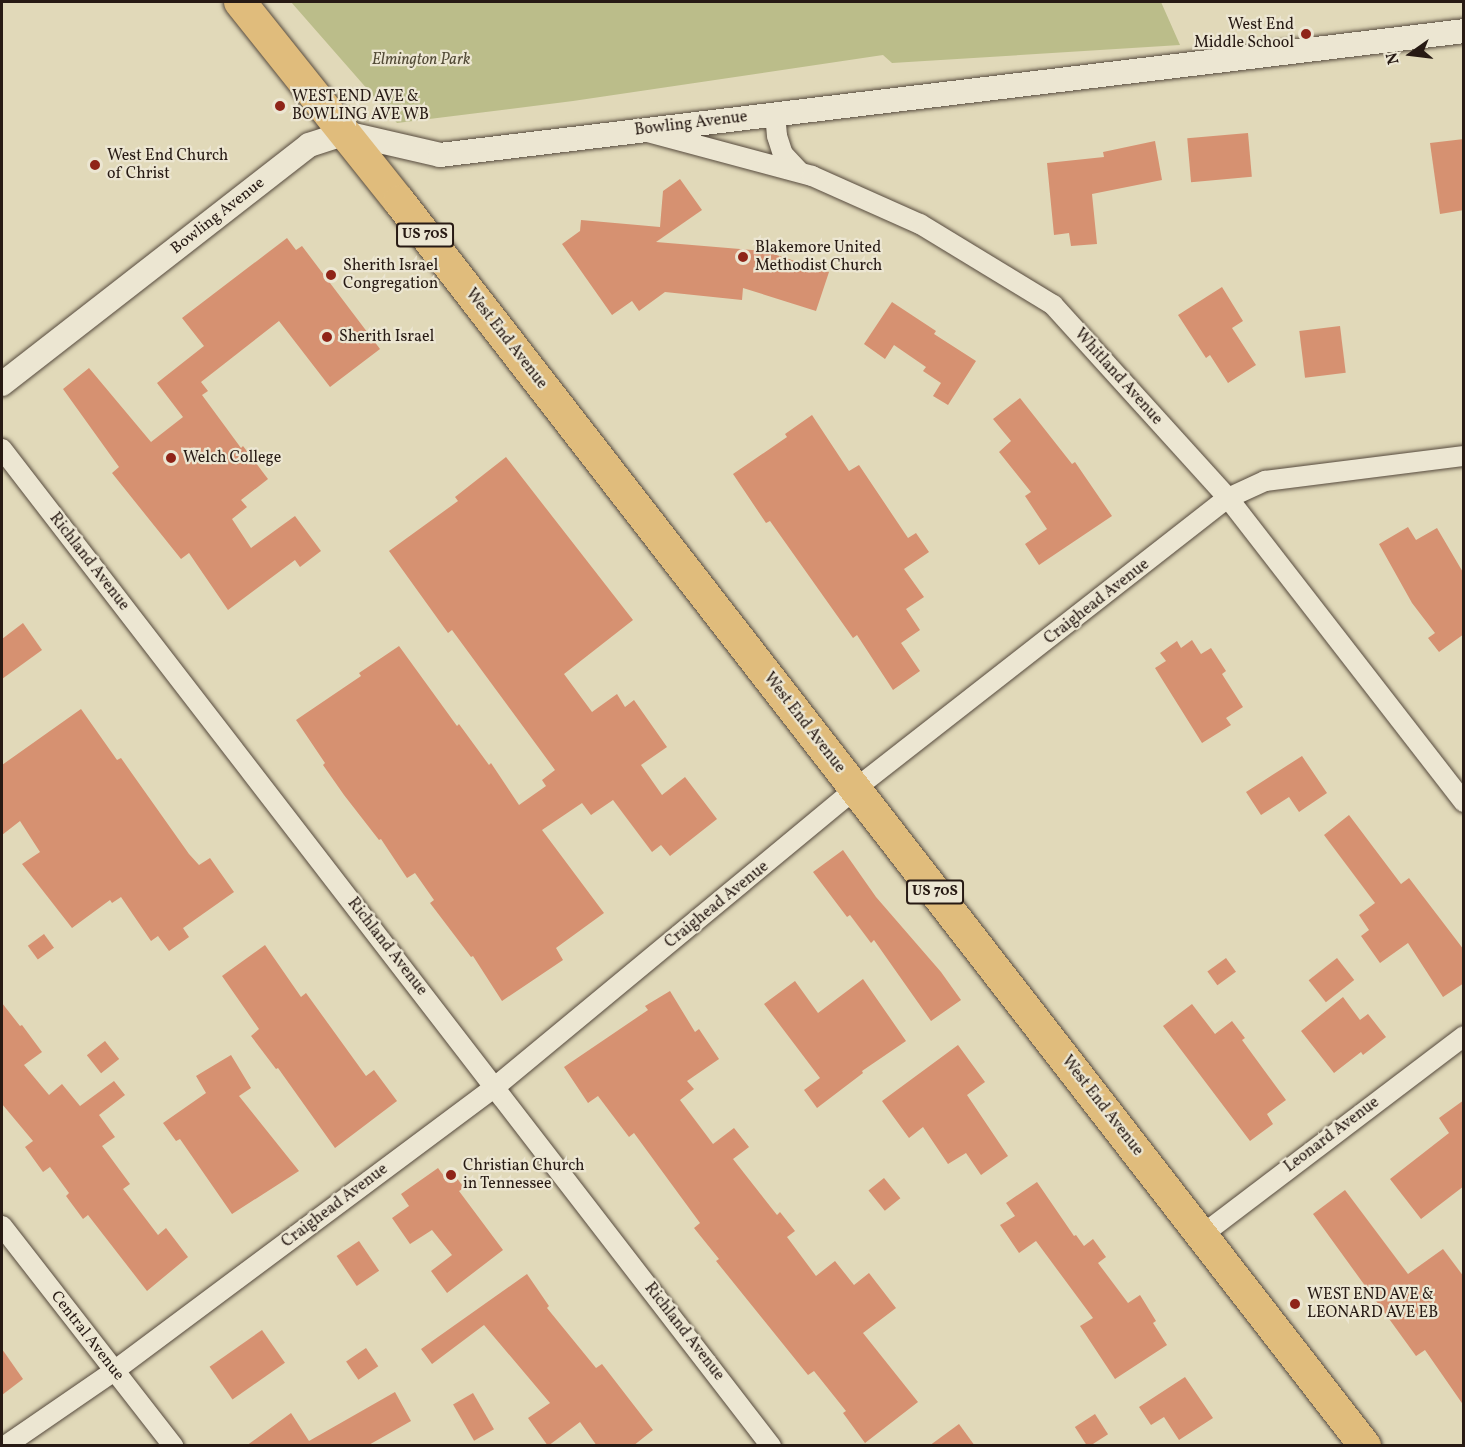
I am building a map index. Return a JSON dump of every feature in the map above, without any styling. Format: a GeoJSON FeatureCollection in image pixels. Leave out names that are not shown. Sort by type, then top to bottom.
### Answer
{"type":"FeatureCollection","features":[{"type":"Feature","properties":{"kind":"main road","name":"West End Avenue"},"geometry":{"type":"LineString","coordinates":[[240,2],[345,133],[1365,1446]]}},
{"type":"Feature","properties":{"kind":"street","name":"Bowling Avenue"},"geometry":{"type":"LineString","coordinates":[[2,384],[309,145],[345,133],[440,154],[1464,31]]}},
{"type":"Feature","properties":{"kind":"street"},"geometry":{"type":"LineString","coordinates":[[775,114],[777,136],[783,154],[802,173]]}},
{"type":"Feature","properties":{"kind":"street","name":"Whitland Avenue"},"geometry":{"type":"LineString","coordinates":[[639,130],[802,173],[920,224],[1053,305],[1228,498],[1464,802]]}},
{"type":"Feature","properties":{"kind":"street","name":"Richland Avenue"},"geometry":{"type":"LineString","coordinates":[[2,449],[771,1446]]}},
{"type":"Feature","properties":{"kind":"street","name":"Craighead Avenue"},"geometry":{"type":"LineString","coordinates":[[5,1446],[114,1371],[495,1087],[855,789],[1228,498],[1264,481],[1464,456]]}},
{"type":"Feature","properties":{"kind":"street","name":"Leonard Avenue"},"geometry":{"type":"LineString","coordinates":[[1202,1235],[1464,1036]]}},
{"type":"Feature","properties":{"kind":"street","name":"Central Avenue"},"geometry":{"type":"LineString","coordinates":[[2,1226],[172,1446]]}},
{"type":"Feature","properties":{"kind":"green space","name":"Elmington Park"},"geometry":{"type":"Polygon","coordinates":[[[291,2],[1161,2],[1180,45],[892,63],[883,55],[573,101],[397,123],[291,2]]]}},
{"type":"Feature","properties":{"kind":"building"},"geometry":{"type":"Polygon","coordinates":[[[1248,133],[1252,177],[1191,182],[1187,138],[1248,133]]]}},
{"type":"Feature","properties":{"kind":"building"},"geometry":{"type":"Polygon","coordinates":[[[1464,139],[1464,210],[1440,214],[1430,143],[1464,139]]]}},
{"type":"Feature","properties":{"kind":"building"},"geometry":{"type":"Polygon","coordinates":[[[1155,141],[1162,180],[1092,194],[1097,244],[1071,246],[1069,233],[1054,235],[1047,163],[1104,157],[1103,152],[1155,141]]]}},
{"type":"Feature","properties":{"kind":"building"},"geometry":{"type":"Polygon","coordinates":[[[680,179],[702,210],[656,242],[764,251],[829,272],[816,311],[743,288],[742,300],[665,292],[639,311],[632,301],[612,315],[562,244],[580,231],[581,220],[660,227],[663,191],[680,179]]]}},
{"type":"Feature","properties":{"kind":"building"},"geometry":{"type":"Polygon","coordinates":[[[287,238],[296,250],[302,246],[380,349],[330,387],[279,321],[201,382],[208,391],[202,395],[241,448],[243,446],[268,479],[241,500],[247,507],[232,519],[251,548],[295,516],[321,551],[300,567],[295,560],[228,610],[189,553],[181,559],[112,473],[119,467],[63,389],[89,368],[151,442],[183,417],[157,383],[204,346],[182,318],[287,238]]]}},
{"type":"Feature","properties":{"kind":"building"},"geometry":{"type":"Polygon","coordinates":[[[1222,287],[1243,321],[1232,328],[1256,365],[1228,383],[1210,355],[1206,358],[1178,315],[1222,287]]]}},
{"type":"Feature","properties":{"kind":"building"},"geometry":{"type":"Polygon","coordinates":[[[892,302],[936,331],[934,334],[976,361],[948,405],[933,396],[941,383],[923,371],[926,367],[894,345],[885,359],[864,344],[892,302]]]}},
{"type":"Feature","properties":{"kind":"building"},"geometry":{"type":"Polygon","coordinates":[[[1340,326],[1346,373],[1305,378],[1299,331],[1340,326]]]}},
{"type":"Feature","properties":{"kind":"building"},"geometry":{"type":"Polygon","coordinates":[[[1020,398],[1072,464],[1075,462],[1112,516],[1039,565],[1025,544],[1047,529],[1025,496],[1031,492],[999,452],[1011,441],[993,419],[1020,398]]]}},
{"type":"Feature","properties":{"kind":"building"},"geometry":{"type":"Polygon","coordinates":[[[812,415],[849,471],[859,465],[908,538],[916,533],[929,552],[904,569],[924,597],[906,609],[920,630],[901,643],[920,671],[893,690],[857,635],[853,638],[770,521],[766,523],[733,474],[787,437],[785,434],[812,415]]]}},
{"type":"Feature","properties":{"kind":"building"},"geometry":{"type":"Polygon","coordinates":[[[506,457],[633,620],[564,674],[592,712],[617,694],[625,707],[634,700],[667,747],[641,765],[662,795],[685,777],[717,819],[670,856],[661,845],[652,852],[613,800],[591,815],[582,803],[542,830],[604,913],[556,948],[563,960],[502,1001],[473,956],[471,957],[430,903],[434,900],[415,873],[407,878],[381,839],[379,840],[344,795],[296,720],[361,676],[359,673],[399,646],[457,726],[459,724],[489,765],[491,763],[519,805],[546,786],[542,780],[555,770],[452,630],[448,633],[389,551],[458,501],[455,497],[506,457]]]}},
{"type":"Feature","properties":{"kind":"building"},"geometry":{"type":"Polygon","coordinates":[[[1408,527],[1416,540],[1437,528],[1464,574],[1464,634],[1439,652],[1428,638],[1435,633],[1412,603],[1379,544],[1408,527]]]}},
{"type":"Feature","properties":{"kind":"building"},"geometry":{"type":"Polygon","coordinates":[[[23,623],[42,650],[2,679],[2,639],[23,623]]]}},
{"type":"Feature","properties":{"kind":"building"},"geometry":{"type":"Polygon","coordinates":[[[1192,640],[1201,654],[1211,648],[1226,671],[1222,674],[1243,707],[1226,718],[1231,725],[1202,743],[1155,668],[1166,661],[1160,653],[1177,641],[1181,648],[1192,640]]]}},
{"type":"Feature","properties":{"kind":"building"},"geometry":{"type":"Polygon","coordinates":[[[81,709],[117,760],[121,758],[189,854],[199,865],[210,858],[234,892],[183,928],[189,937],[169,951],[158,936],[151,941],[121,897],[112,903],[110,900],[72,928],[22,864],[40,852],[20,821],[2,835],[2,765],[81,709]]]}},
{"type":"Feature","properties":{"kind":"building"},"geometry":{"type":"Polygon","coordinates":[[[1302,756],[1327,793],[1299,812],[1289,797],[1261,815],[1246,792],[1302,756]]]}},
{"type":"Feature","properties":{"kind":"building"},"geometry":{"type":"Polygon","coordinates":[[[1349,815],[1401,884],[1409,878],[1464,950],[1464,983],[1443,997],[1408,943],[1380,963],[1361,936],[1369,930],[1359,915],[1375,903],[1324,835],[1349,815]]]}},
{"type":"Feature","properties":{"kind":"building"},"geometry":{"type":"Polygon","coordinates":[[[843,850],[876,897],[941,972],[961,1000],[931,1021],[874,940],[871,943],[850,915],[847,917],[813,872],[843,850]]]}},
{"type":"Feature","properties":{"kind":"building"},"geometry":{"type":"Polygon","coordinates":[[[44,934],[54,948],[38,960],[28,946],[44,934]]]}},
{"type":"Feature","properties":{"kind":"building"},"geometry":{"type":"Polygon","coordinates":[[[265,945],[301,997],[306,993],[366,1076],[374,1070],[397,1101],[335,1148],[278,1068],[276,1069],[251,1036],[259,1029],[222,976],[265,945]]]}},
{"type":"Feature","properties":{"kind":"building"},"geometry":{"type":"Polygon","coordinates":[[[1226,958],[1236,972],[1217,985],[1207,972],[1226,958]]]}},
{"type":"Feature","properties":{"kind":"building"},"geometry":{"type":"Polygon","coordinates":[[[1337,958],[1354,980],[1326,1002],[1309,980],[1337,958]]]}},
{"type":"Feature","properties":{"kind":"building"},"geometry":{"type":"Polygon","coordinates":[[[863,979],[906,1041],[862,1071],[863,1073],[817,1108],[804,1090],[820,1078],[764,1004],[795,981],[818,1013],[863,979]]]}},
{"type":"Feature","properties":{"kind":"building"},"geometry":{"type":"Polygon","coordinates":[[[670,991],[695,1032],[699,1029],[719,1059],[687,1081],[694,1089],[680,1100],[713,1144],[734,1128],[749,1147],[733,1159],[777,1215],[780,1212],[795,1231],[787,1237],[816,1276],[835,1261],[854,1285],[869,1273],[896,1308],[863,1333],[918,1402],[865,1443],[843,1413],[846,1411],[814,1371],[808,1375],[716,1261],[719,1259],[694,1228],[700,1223],[634,1133],[629,1137],[598,1096],[588,1103],[564,1067],[648,1010],[645,1006],[670,991]]]}},
{"type":"Feature","properties":{"kind":"building"},"geometry":{"type":"Polygon","coordinates":[[[1343,997],[1360,1020],[1368,1014],[1386,1037],[1363,1055],[1361,1052],[1334,1073],[1301,1031],[1343,997]]]}},
{"type":"Feature","properties":{"kind":"building"},"geometry":{"type":"Polygon","coordinates":[[[2,1003],[42,1052],[24,1065],[49,1095],[62,1084],[80,1106],[114,1081],[125,1095],[99,1115],[115,1137],[102,1146],[130,1184],[123,1189],[158,1235],[166,1228],[188,1257],[147,1291],[88,1215],[83,1219],[66,1196],[69,1193],[50,1167],[43,1172],[25,1147],[33,1141],[2,1104],[2,1003]]]}},
{"type":"Feature","properties":{"kind":"building"},"geometry":{"type":"Polygon","coordinates":[[[1192,1004],[1215,1034],[1232,1021],[1245,1038],[1242,1040],[1286,1100],[1267,1114],[1273,1124],[1250,1141],[1163,1026],[1192,1004]]]}},
{"type":"Feature","properties":{"kind":"building"},"geometry":{"type":"Polygon","coordinates":[[[105,1041],[119,1059],[101,1073],[87,1055],[105,1041]]]}},
{"type":"Feature","properties":{"kind":"building"},"geometry":{"type":"Polygon","coordinates":[[[958,1045],[985,1082],[967,1095],[1008,1156],[981,1175],[966,1153],[948,1164],[923,1127],[909,1138],[882,1101],[958,1045]]]}},
{"type":"Feature","properties":{"kind":"building"},"geometry":{"type":"Polygon","coordinates":[[[231,1055],[251,1088],[239,1096],[299,1171],[232,1214],[180,1139],[176,1141],[163,1123],[206,1093],[196,1076],[231,1055]]]}},
{"type":"Feature","properties":{"kind":"building"},"geometry":{"type":"Polygon","coordinates":[[[1464,1100],[1464,1186],[1421,1219],[1390,1179],[1449,1133],[1439,1118],[1464,1100]]]}},
{"type":"Feature","properties":{"kind":"building"},"geometry":{"type":"Polygon","coordinates":[[[438,1168],[446,1179],[454,1174],[464,1188],[459,1191],[503,1250],[447,1293],[431,1271],[452,1255],[432,1230],[410,1244],[392,1218],[409,1206],[401,1194],[438,1168]]]}},
{"type":"Feature","properties":{"kind":"building"},"geometry":{"type":"Polygon","coordinates":[[[884,1178],[900,1198],[885,1211],[868,1191],[884,1178]]]}},
{"type":"Feature","properties":{"kind":"building"},"geometry":{"type":"Polygon","coordinates":[[[1037,1182],[1074,1236],[1076,1235],[1084,1246],[1093,1239],[1106,1257],[1098,1263],[1128,1303],[1140,1295],[1156,1321],[1153,1323],[1167,1345],[1115,1379],[1080,1326],[1093,1318],[1036,1241],[1019,1253],[1000,1225],[1015,1216],[1006,1203],[1037,1182]]]}},
{"type":"Feature","properties":{"kind":"building"},"geometry":{"type":"Polygon","coordinates":[[[1345,1190],[1408,1274],[1443,1249],[1464,1277],[1464,1406],[1425,1350],[1416,1356],[1313,1214],[1345,1190]]]}},
{"type":"Feature","properties":{"kind":"building"},"geometry":{"type":"Polygon","coordinates":[[[359,1241],[379,1271],[357,1286],[337,1256],[359,1241]]]}},
{"type":"Feature","properties":{"kind":"building"},"geometry":{"type":"Polygon","coordinates":[[[527,1274],[549,1306],[547,1308],[596,1368],[602,1364],[653,1430],[633,1446],[597,1446],[580,1422],[548,1446],[528,1418],[550,1403],[484,1325],[432,1364],[421,1349],[527,1274]]]}},
{"type":"Feature","properties":{"kind":"building"},"geometry":{"type":"Polygon","coordinates":[[[262,1330],[285,1363],[233,1399],[210,1367],[262,1330]]]}},
{"type":"Feature","properties":{"kind":"building"},"geometry":{"type":"Polygon","coordinates":[[[366,1348],[378,1366],[358,1380],[346,1361],[366,1348]]]}},
{"type":"Feature","properties":{"kind":"building"},"geometry":{"type":"Polygon","coordinates":[[[2,1349],[23,1379],[2,1395],[2,1349]]]}},
{"type":"Feature","properties":{"kind":"building"},"geometry":{"type":"Polygon","coordinates":[[[1185,1377],[1213,1418],[1179,1440],[1164,1417],[1151,1425],[1139,1407],[1185,1377]]]}},
{"type":"Feature","properties":{"kind":"building"},"geometry":{"type":"Polygon","coordinates":[[[395,1392],[411,1421],[367,1446],[246,1446],[291,1413],[309,1441],[395,1392]]]}},
{"type":"Feature","properties":{"kind":"building"},"geometry":{"type":"Polygon","coordinates":[[[473,1393],[494,1429],[474,1441],[453,1404],[473,1393]]]}},
{"type":"Feature","properties":{"kind":"building"},"geometry":{"type":"Polygon","coordinates":[[[1095,1414],[1108,1434],[1087,1446],[1075,1427],[1095,1414]]]}},
{"type":"Feature","properties":{"kind":"building"},"geometry":{"type":"Polygon","coordinates":[[[959,1424],[975,1446],[929,1446],[959,1424]]]}},
{"type":"Feature","properties":{"kind":"place","name":"West End Middle School"},"geometry":{"type":"Point","coordinates":[1306,34]}},
{"type":"Feature","properties":{"kind":"place","name":"WEST END AVE & BOWLING AVE WB"},"geometry":{"type":"Point","coordinates":[280,106]}},
{"type":"Feature","properties":{"kind":"place","name":"West End Church of Christ"},"geometry":{"type":"Point","coordinates":[95,165]}},
{"type":"Feature","properties":{"kind":"place","name":"Blakemore United Methodist Church"},"geometry":{"type":"Point","coordinates":[743,257]}},
{"type":"Feature","properties":{"kind":"place","name":"Sherith Israel Congregation"},"geometry":{"type":"Point","coordinates":[331,275]}},
{"type":"Feature","properties":{"kind":"place","name":"Sherith Israel"},"geometry":{"type":"Point","coordinates":[327,337]}},
{"type":"Feature","properties":{"kind":"place","name":"Welch College"},"geometry":{"type":"Point","coordinates":[171,458]}},
{"type":"Feature","properties":{"kind":"place","name":"Christian Church in Tennessee"},"geometry":{"type":"Point","coordinates":[451,1175]}},
{"type":"Feature","properties":{"kind":"place","name":"WEST END AVE & LEONARD AVE EB"},"geometry":{"type":"Point","coordinates":[1295,1304]}}]}
